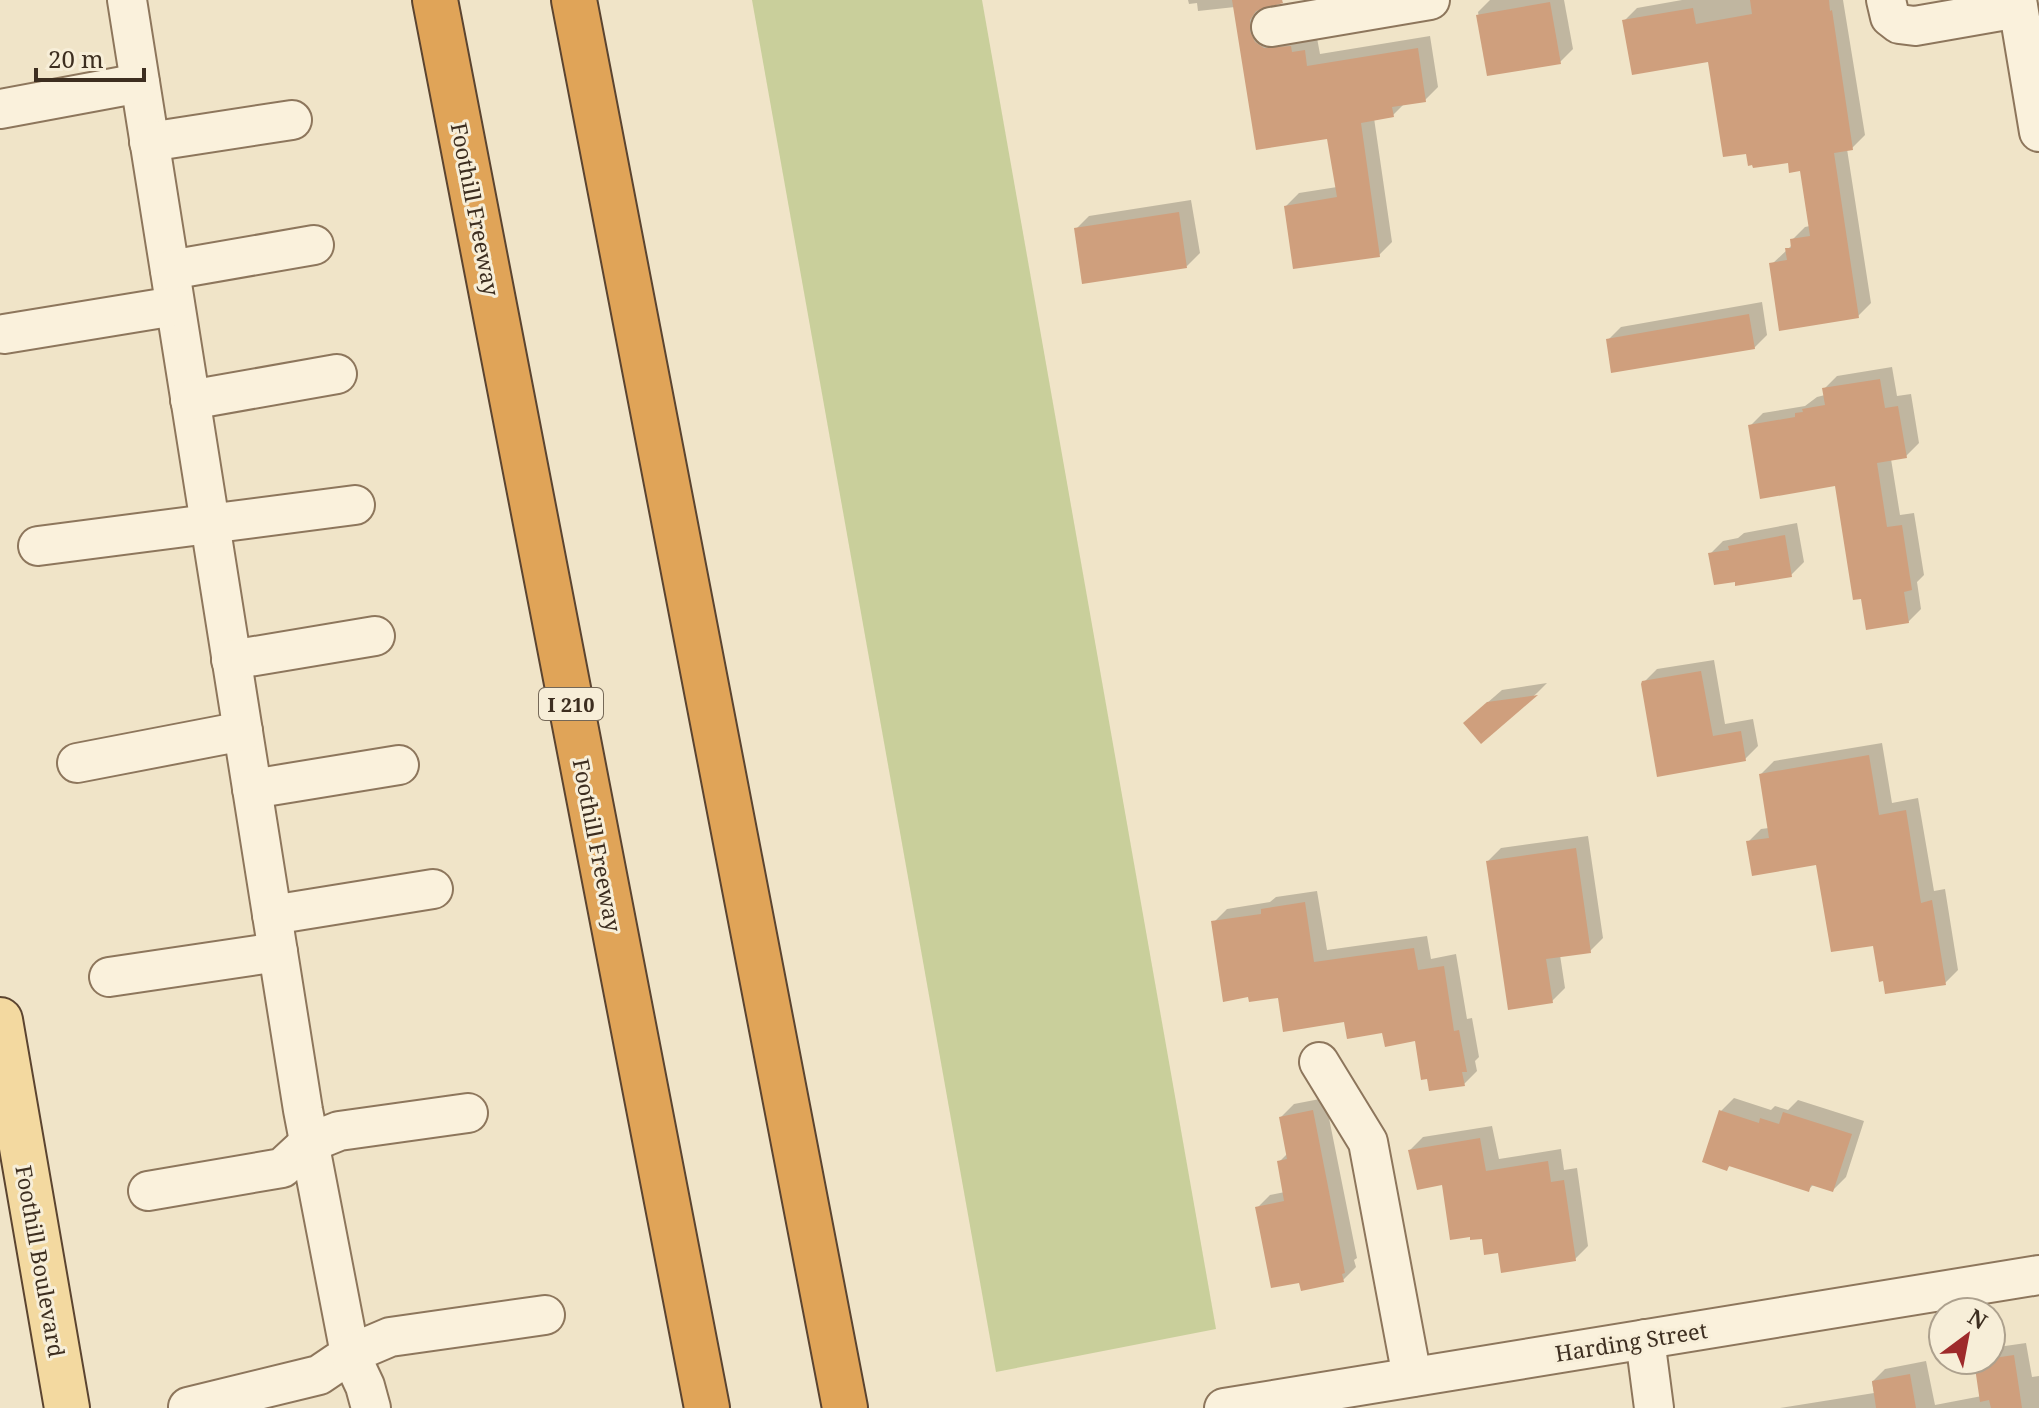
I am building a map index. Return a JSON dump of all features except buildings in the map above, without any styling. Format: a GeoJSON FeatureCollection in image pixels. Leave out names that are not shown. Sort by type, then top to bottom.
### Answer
{"type":"FeatureCollection","features":[{"type":"Feature","properties":{"kind":"highway","name":"Foothill Freeway"},"geometry":{"type":"LineString","coordinates":[[435,0],[707,1408]]}},
{"type":"Feature","properties":{"kind":"highway"},"geometry":{"type":"LineString","coordinates":[[574,0],[845,1408]]}},
{"type":"Feature","properties":{"kind":"main road","name":"Foothill Boulevard"},"geometry":{"type":"LineString","coordinates":[[0,1020],[67,1408]]}},
{"type":"Feature","properties":{"kind":"street"},"geometry":{"type":"LineString","coordinates":[[127,0],[309,1143],[350,1354],[371,1408]]}},
{"type":"Feature","properties":{"kind":"street"},"geometry":{"type":"LineString","coordinates":[[1271,27],[1430,0]]}},
{"type":"Feature","properties":{"kind":"street"},"geometry":{"type":"LineString","coordinates":[[1886,0],[1890,17],[1899,24],[1915,26],[2017,4],[2039,132]]}},
{"type":"Feature","properties":{"kind":"street"},"geometry":{"type":"LineString","coordinates":[[0,109],[140,83]]}},
{"type":"Feature","properties":{"kind":"street"},"geometry":{"type":"LineString","coordinates":[[149,142],[292,120]]}},
{"type":"Feature","properties":{"kind":"street"},"geometry":{"type":"LineString","coordinates":[[4,334],[314,245]]}},
{"type":"Feature","properties":{"kind":"street"},"geometry":{"type":"LineString","coordinates":[[190,400],[337,374]]}},
{"type":"Feature","properties":{"kind":"street"},"geometry":{"type":"LineString","coordinates":[[38,546],[355,505]]}},
{"type":"Feature","properties":{"kind":"street"},"geometry":{"type":"LineString","coordinates":[[231,660],[375,636]]}},
{"type":"Feature","properties":{"kind":"street"},"geometry":{"type":"LineString","coordinates":[[77,763],[243,731]]}},
{"type":"Feature","properties":{"kind":"street"},"geometry":{"type":"LineString","coordinates":[[252,789],[399,765]]}},
{"type":"Feature","properties":{"kind":"street"},"geometry":{"type":"LineString","coordinates":[[109,977],[433,889]]}},
{"type":"Feature","properties":{"kind":"street"},"geometry":{"type":"LineString","coordinates":[[1319,1062],[1368,1142],[1412,1377]]}},
{"type":"Feature","properties":{"kind":"street"},"geometry":{"type":"LineString","coordinates":[[148,1191],[282,1168],[309,1143],[339,1131],[468,1113]]}},
{"type":"Feature","properties":{"kind":"street","name":"Harding Street"},"geometry":{"type":"LineString","coordinates":[[1224,1408],[2039,1275]]}},
{"type":"Feature","properties":{"kind":"street"},"geometry":{"type":"LineString","coordinates":[[188,1407],[319,1375],[350,1354],[390,1337],[545,1315]]}},
{"type":"Feature","properties":{"kind":"street"},"geometry":{"type":"LineString","coordinates":[[1645,1339],[1654,1408]]}},
{"type":"Feature","properties":{"kind":"green space"},"geometry":{"type":"Polygon","coordinates":[[[752,0],[982,0],[1216,1329],[996,1372],[752,0]]]}}]}
